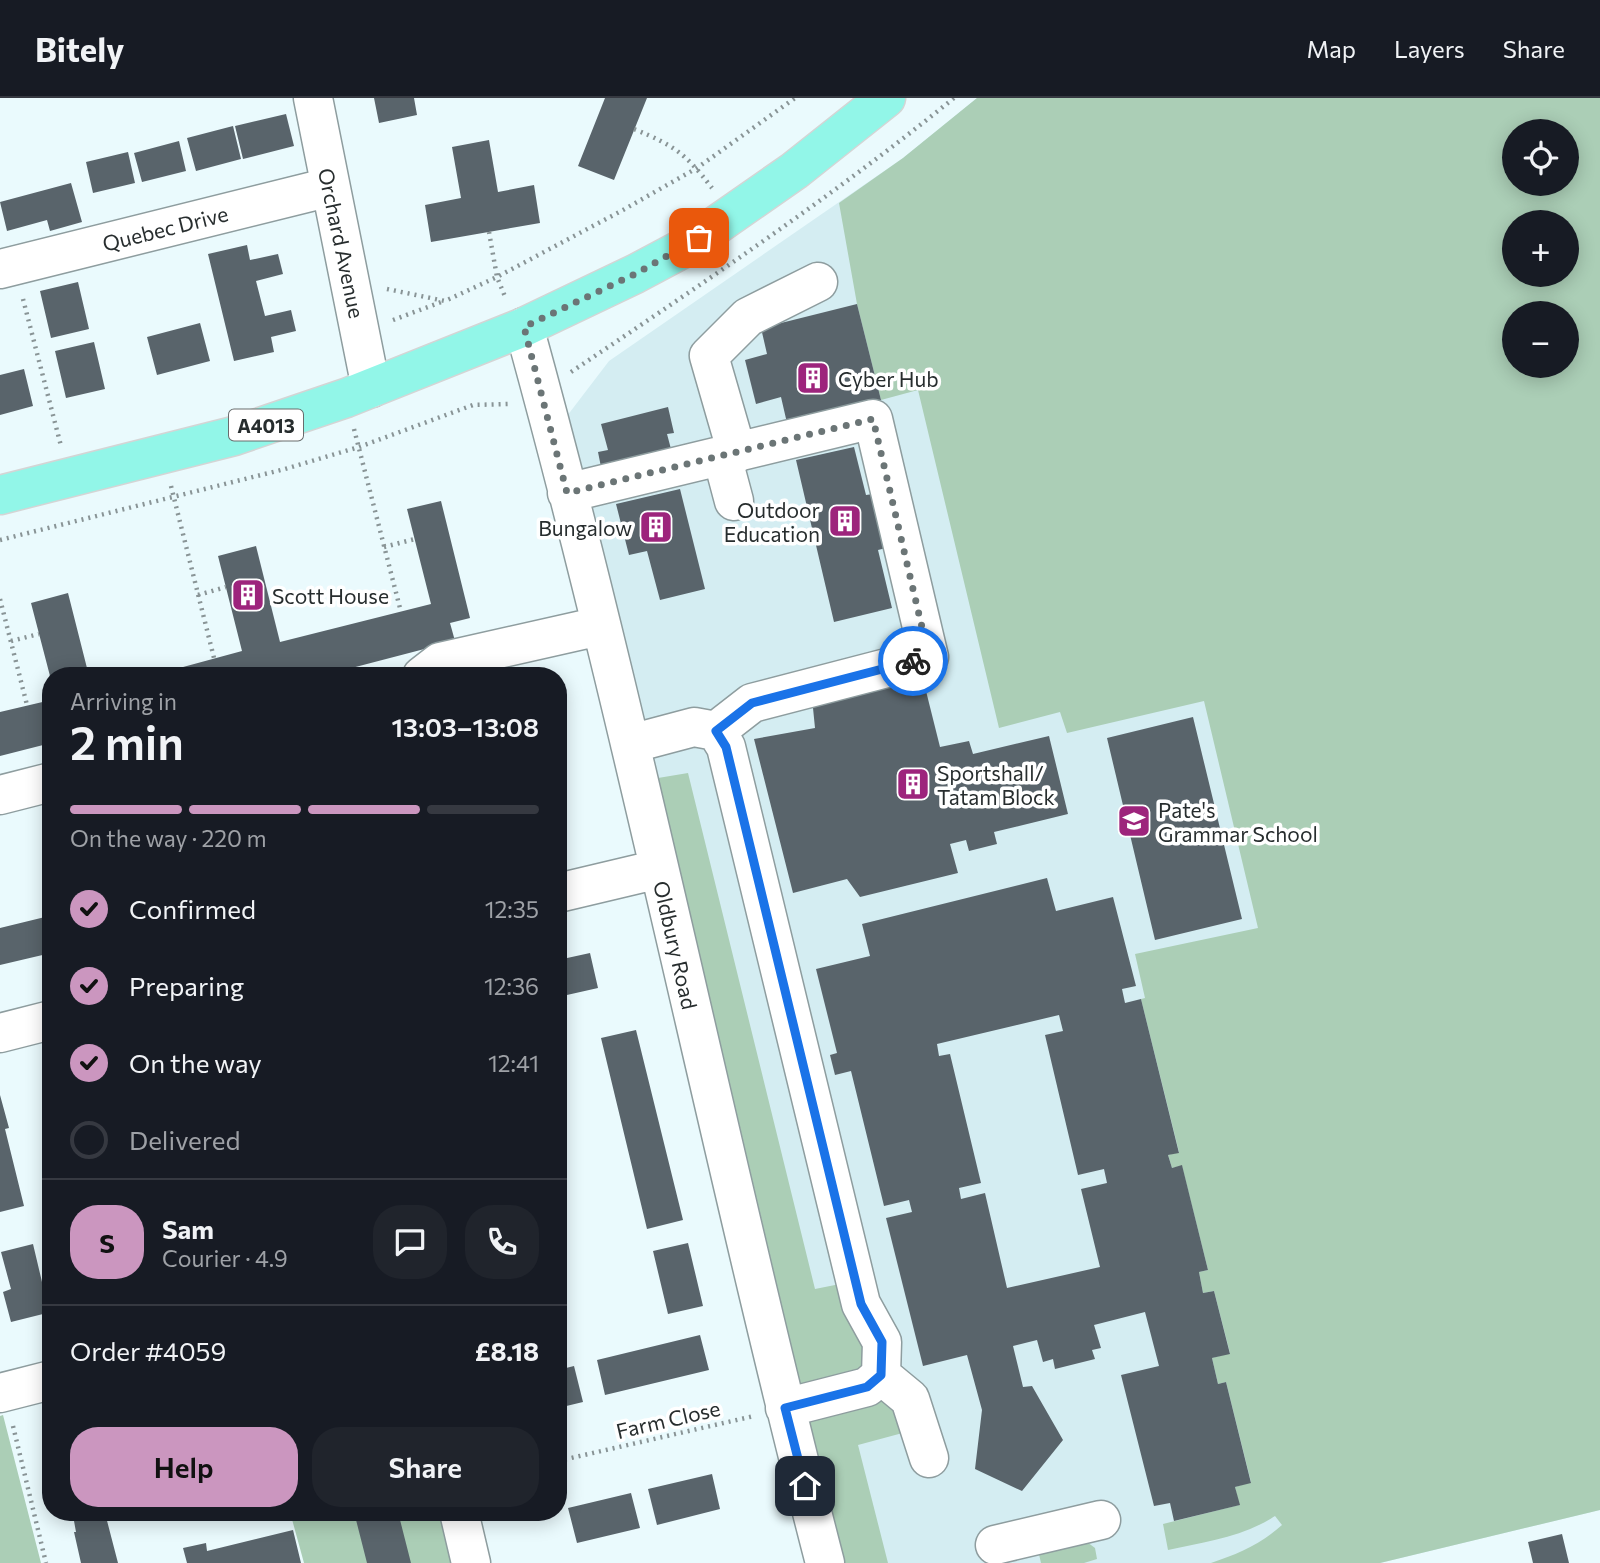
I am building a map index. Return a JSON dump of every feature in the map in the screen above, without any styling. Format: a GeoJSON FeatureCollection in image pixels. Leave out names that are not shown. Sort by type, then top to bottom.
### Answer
{"type":"FeatureCollection","features":[{"type":"Feature","properties":{"kind":"main road","name":"A4013"},"geometry":{"type":"LineString","coordinates":[[0,495],[234,436],[358,393],[521,328],[682,249],[794,171],[886,98]]}},
{"type":"Feature","properties":{"kind":"street","name":"Orchard Avenue"},"geometry":{"type":"LineString","coordinates":[[313,98],[360,333],[358,393]]}},
{"type":"Feature","properties":{"kind":"street","name":"Quebec Drive"},"geometry":{"type":"LineString","coordinates":[[7,267],[330,187]]}},
{"type":"Feature","properties":{"kind":"street"},"geometry":{"type":"LineString","coordinates":[[734,501],[729,455],[709,356],[748,317],[818,282]]}},
{"type":"Feature","properties":{"kind":"street","name":"Oldbury Road"},"geometry":{"type":"LineString","coordinates":[[521,328],[541,391],[630,744],[785,1408],[825,1563]]}},
{"type":"Feature","properties":{"kind":"street"},"geometry":{"type":"LineString","coordinates":[[567,493],[873,419],[929,657],[752,703],[716,731]]}},
{"type":"Feature","properties":{"kind":"street"},"geometry":{"type":"LineString","coordinates":[[434,667],[440,662],[600,626]]}},
{"type":"Feature","properties":{"kind":"street"},"geometry":{"type":"LineString","coordinates":[[630,744],[694,727],[716,731],[726,747],[861,1304],[882,1342],[881,1375],[867,1387],[785,1408]]}},
{"type":"Feature","properties":{"kind":"street"},"geometry":{"type":"LineString","coordinates":[[0,795],[42,784]]}},
{"type":"Feature","properties":{"kind":"street"},"geometry":{"type":"LineString","coordinates":[[567,891],[659,869]]}},
{"type":"Feature","properties":{"kind":"street"},"geometry":{"type":"LineString","coordinates":[[0,1032],[42,1022]]}},
{"type":"Feature","properties":{"kind":"street"},"geometry":{"type":"LineString","coordinates":[[881,1375],[910,1399],[929,1458]]}},
{"type":"Feature","properties":{"kind":"street"},"geometry":{"type":"LineString","coordinates":[[2,1392],[42,1382]]}},
{"type":"Feature","properties":{"kind":"street"},"geometry":{"type":"LineString","coordinates":[[995,1545],[1101,1520]]}},
{"type":"Feature","properties":{"kind":"street"},"geometry":{"type":"LineString","coordinates":[[461,1521],[471,1563]]}},
{"type":"Feature","properties":{"kind":"path"},"geometry":{"type":"LineString","coordinates":[[360,333],[445,301],[497,277],[623,210],[697,168],[795,98]]}},
{"type":"Feature","properties":{"kind":"path"},"geometry":{"type":"LineString","coordinates":[[0,540],[359,447],[473,405],[514,404],[541,391],[755,249],[896,145],[954,98]]}},
{"type":"Feature","properties":{"kind":"path"},"geometry":{"type":"LineString","coordinates":[[634,129],[683,153],[697,168]]}},
{"type":"Feature","properties":{"kind":"path"},"geometry":{"type":"LineString","coordinates":[[489,232],[497,277],[521,328]]}},
{"type":"Feature","properties":{"kind":"path"},"geometry":{"type":"LineString","coordinates":[[7,267],[69,478]]}},
{"type":"Feature","properties":{"kind":"path"},"geometry":{"type":"LineString","coordinates":[[350,281],[445,301]]}},
{"type":"Feature","properties":{"kind":"path"},"geometry":{"type":"LineString","coordinates":[[358,393],[359,447],[401,611]]}},
{"type":"Feature","properties":{"kind":"path"},"geometry":{"type":"LineString","coordinates":[[163,454],[214,658]]}},
{"type":"Feature","properties":{"kind":"path"},"geometry":{"type":"LineString","coordinates":[[384,547],[415,539]]}},
{"type":"Feature","properties":{"kind":"path"},"geometry":{"type":"LineString","coordinates":[[198,595],[226,587]]}},
{"type":"Feature","properties":{"kind":"path"},"geometry":{"type":"LineString","coordinates":[[0,599],[27,705]]}},
{"type":"Feature","properties":{"kind":"path"},"geometry":{"type":"LineString","coordinates":[[11,641],[39,634]]}},
{"type":"Feature","properties":{"kind":"path"},"geometry":{"type":"LineString","coordinates":[[2,1392],[46,1563]]}},
{"type":"Feature","properties":{"kind":"path","name":"Farm Close"},"geometry":{"type":"LineString","coordinates":[[567,1459],[785,1408]]}},
{"type":"Feature","properties":{"kind":"shaded area","name":"Pate's Grammar School"},"geometry":{"type":"Polygon","coordinates":[[[977,98],[1600,98],[1600,1510],[1380,1563],[842,1563],[567,416],[609,361],[903,158],[977,98]]]}},
{"type":"Feature","properties":{"kind":"green space"},"geometry":{"type":"Polygon","coordinates":[[[977,98],[1600,98],[1600,1510],[1380,1563],[1211,1563],[1266,1538],[1282,1525],[1275,1516],[1237,1534],[1168,1550],[1163,1524],[1239,1505],[1235,1487],[1251,1482],[1226,1382],[1218,1384],[1212,1358],[1230,1353],[1214,1291],[1203,1293],[1199,1272],[1208,1270],[1182,1166],[1172,1168],[1168,1155],[1179,1152],[1141,999],[1145,998],[1135,954],[1258,928],[1204,701],[1067,733],[1060,712],[999,728],[918,390],[881,400],[857,304],[839,203],[903,158],[977,98]]]}},
{"type":"Feature","properties":{"kind":"green space"},"geometry":{"type":"Polygon","coordinates":[[[688,773],[815,1289],[840,1284],[910,1431],[858,1445],[888,1563],[842,1563],[658,778],[688,773]]]}},
{"type":"Feature","properties":{"kind":"green space"},"geometry":{"type":"Polygon","coordinates":[[[3,1415],[41,1563],[0,1563],[0,1416],[3,1415]]]}},
{"type":"Feature","properties":{"kind":"green space"},"geometry":{"type":"Polygon","coordinates":[[[292,1521],[461,1521],[471,1563],[304,1563],[292,1521]]]}},
{"type":"Feature","properties":{"kind":"green space"},"geometry":{"type":"Polygon","coordinates":[[[1087,1542],[1095,1548],[1097,1559],[1084,1563],[1041,1563],[1038,1550],[1087,1542]]]}},
{"type":"Feature","properties":{"kind":"building"},"geometry":{"type":"Polygon","coordinates":[[[374,98],[414,98],[417,115],[379,123],[374,98]]]}},
{"type":"Feature","properties":{"kind":"building"},"geometry":{"type":"Polygon","coordinates":[[[605,98],[647,98],[614,180],[578,166],[605,98]]]}},
{"type":"Feature","properties":{"kind":"building"},"geometry":{"type":"Polygon","coordinates":[[[286,114],[294,146],[243,159],[235,126],[286,114]]]}},
{"type":"Feature","properties":{"kind":"building"},"geometry":{"type":"Polygon","coordinates":[[[233,126],[241,159],[196,171],[187,138],[233,126]]]}},
{"type":"Feature","properties":{"kind":"building"},"geometry":{"type":"Polygon","coordinates":[[[489,140],[498,192],[534,185],[540,223],[431,242],[425,205],[461,198],[452,147],[489,140]]]}},
{"type":"Feature","properties":{"kind":"building"},"geometry":{"type":"Polygon","coordinates":[[[179,141],[186,171],[142,182],[134,153],[179,141]]]}},
{"type":"Feature","properties":{"kind":"building"},"geometry":{"type":"Polygon","coordinates":[[[128,152],[135,183],[93,193],[86,162],[128,152]]]}},
{"type":"Feature","properties":{"kind":"building"},"geometry":{"type":"Polygon","coordinates":[[[71,183],[82,222],[50,231],[47,220],[7,231],[0,202],[71,183]]]}},
{"type":"Feature","properties":{"kind":"building"},"geometry":{"type":"Polygon","coordinates":[[[247,245],[250,260],[278,254],[283,274],[256,281],[265,316],[291,310],[296,331],[271,337],[274,352],[234,361],[208,254],[247,245]]]}},
{"type":"Feature","properties":{"kind":"building"},"geometry":{"type":"Polygon","coordinates":[[[78,282],[89,329],[51,338],[40,291],[78,282]]]}},
{"type":"Feature","properties":{"kind":"building","name":"Cyber Hub"},"geometry":{"type":"Polygon","coordinates":[[[857,304],[881,400],[787,423],[781,397],[756,404],[745,360],[767,354],[761,328],[857,304]]]}},
{"type":"Feature","properties":{"kind":"building"},"geometry":{"type":"Polygon","coordinates":[[[200,323],[210,361],[157,375],[147,337],[200,323]]]}},
{"type":"Feature","properties":{"kind":"building"},"geometry":{"type":"Polygon","coordinates":[[[94,342],[105,389],[66,398],[55,351],[94,342]]]}},
{"type":"Feature","properties":{"kind":"building"},"geometry":{"type":"Polygon","coordinates":[[[24,369],[33,406],[0,415],[0,375],[24,369]]]}},
{"type":"Feature","properties":{"kind":"building"},"geometry":{"type":"Polygon","coordinates":[[[668,407],[674,433],[667,434],[671,449],[601,467],[598,452],[608,450],[601,424],[668,407]]]}},
{"type":"Feature","properties":{"kind":"building","name":"Outdoor Education"},"geometry":{"type":"Polygon","coordinates":[[[854,447],[866,495],[873,494],[886,548],[878,550],[892,608],[834,622],[796,460],[854,447]]]}},
{"type":"Feature","properties":{"kind":"building","name":"Bungalow"},"geometry":{"type":"Polygon","coordinates":[[[680,489],[705,589],[660,600],[647,551],[629,555],[616,504],[680,489]]]}},
{"type":"Feature","properties":{"kind":"building","name":"Scott House"},"geometry":{"type":"Polygon","coordinates":[[[441,501],[470,618],[450,623],[455,641],[355,667],[183,667],[242,651],[218,556],[256,546],[280,642],[431,604],[407,509],[441,501]]]}},
{"type":"Feature","properties":{"kind":"building"},"geometry":{"type":"Polygon","coordinates":[[[68,593],[87,667],[48,667],[31,603],[68,593]]]}},
{"type":"Feature","properties":{"kind":"building","name":"Sportshall/ Tatam Block"},"geometry":{"type":"Polygon","coordinates":[[[921,671],[940,747],[969,741],[973,754],[1049,736],[1068,814],[994,832],[997,844],[969,851],[966,840],[950,844],[958,873],[860,897],[847,879],[793,893],[754,739],[815,728],[812,698],[921,671]]]}},
{"type":"Feature","properties":{"kind":"building"},"geometry":{"type":"Polygon","coordinates":[[[42,702],[42,745],[0,756],[0,712],[42,702]]]}},
{"type":"Feature","properties":{"kind":"building"},"geometry":{"type":"Polygon","coordinates":[[[1193,717],[1242,919],[1155,940],[1107,738],[1193,717]]]}},
{"type":"Feature","properties":{"kind":"building"},"geometry":{"type":"Polygon","coordinates":[[[1047,878],[1056,911],[1113,897],[1136,986],[1122,989],[1125,1003],[1141,999],[1179,1153],[1168,1155],[1172,1168],[1182,1165],[1208,1270],[1199,1272],[1203,1293],[1214,1291],[1230,1354],[1212,1358],[1218,1384],[1226,1382],[1251,1483],[1235,1487],[1240,1505],[1174,1521],[1170,1503],[1154,1506],[1121,1375],[1159,1366],[1145,1312],[1094,1325],[1101,1348],[1092,1350],[1095,1359],[1055,1369],[1053,1359],[1043,1362],[1037,1340],[1013,1346],[1023,1387],[1032,1386],[1063,1440],[1022,1491],[975,1469],[982,1410],[967,1355],[923,1366],[886,1218],[912,1212],[909,1200],[884,1206],[851,1071],[835,1075],[830,1055],[837,1053],[816,969],[870,956],[862,924],[1047,878]],[[1059,1015],[937,1044],[939,1056],[950,1054],[981,1183],[959,1188],[961,1199],[985,1193],[1007,1288],[1100,1267],[1081,1189],[1107,1183],[1104,1169],[1078,1175],[1045,1035],[1063,1031],[1059,1015]]]}},
{"type":"Feature","properties":{"kind":"building"},"geometry":{"type":"Polygon","coordinates":[[[42,918],[42,955],[0,965],[0,928],[42,918]]]}},
{"type":"Feature","properties":{"kind":"building"},"geometry":{"type":"Polygon","coordinates":[[[590,953],[598,988],[567,995],[567,958],[590,953]]]}},
{"type":"Feature","properties":{"kind":"building"},"geometry":{"type":"Polygon","coordinates":[[[636,1030],[683,1220],[647,1229],[601,1038],[636,1030]]]}},
{"type":"Feature","properties":{"kind":"building"},"geometry":{"type":"Polygon","coordinates":[[[0,1095],[9,1128],[5,1129],[24,1206],[0,1212],[0,1095]]]}},
{"type":"Feature","properties":{"kind":"building"},"geometry":{"type":"Polygon","coordinates":[[[688,1243],[703,1306],[668,1314],[653,1251],[688,1243]]]}},
{"type":"Feature","properties":{"kind":"building"},"geometry":{"type":"Polygon","coordinates":[[[33,1244],[42,1282],[42,1314],[11,1322],[3,1292],[11,1289],[1,1252],[33,1244]]]}},
{"type":"Feature","properties":{"kind":"building"},"geometry":{"type":"Polygon","coordinates":[[[700,1335],[709,1370],[605,1395],[597,1360],[700,1335]]]}},
{"type":"Feature","properties":{"kind":"building"},"geometry":{"type":"Polygon","coordinates":[[[574,1366],[583,1402],[567,1406],[567,1368],[574,1366]]]}},
{"type":"Feature","properties":{"kind":"building"},"geometry":{"type":"Polygon","coordinates":[[[712,1474],[720,1509],[657,1525],[648,1489],[712,1474]]]}},
{"type":"Feature","properties":{"kind":"building"},"geometry":{"type":"Polygon","coordinates":[[[631,1493],[640,1528],[577,1543],[568,1508],[631,1493]]]}},
{"type":"Feature","properties":{"kind":"building"},"geometry":{"type":"Polygon","coordinates":[[[74,1521],[107,1521],[118,1563],[81,1563],[74,1521]]]}},
{"type":"Feature","properties":{"kind":"building"},"geometry":{"type":"Polygon","coordinates":[[[356,1521],[400,1521],[411,1563],[367,1563],[356,1521]]]}},
{"type":"Feature","properties":{"kind":"building"},"geometry":{"type":"Polygon","coordinates":[[[293,1530],[301,1563],[187,1563],[183,1548],[206,1543],[207,1551],[293,1530]]]}},
{"type":"Feature","properties":{"kind":"building"},"geometry":{"type":"Polygon","coordinates":[[[1562,1534],[1569,1563],[1533,1563],[1528,1542],[1562,1534]]]}},
{"type":"Feature","properties":{"kind":"way so far"},"geometry":{"type":"LineString","coordinates":[[699,238],[635,274],[524,327],[567,493],[873,419],[929,657],[913,661]]}},
{"type":"Feature","properties":{"kind":"place","name":"Cyber Hub"},"geometry":{"type":"Point","coordinates":[813,378]}},
{"type":"Feature","properties":{"kind":"place","name":"Outdoor Education"},"geometry":{"type":"Point","coordinates":[845,521]}},
{"type":"Feature","properties":{"kind":"place","name":"Bungalow"},"geometry":{"type":"Point","coordinates":[656,527]}},
{"type":"Feature","properties":{"kind":"place","name":"Scott House"},"geometry":{"type":"Point","coordinates":[248,595]}},
{"type":"Feature","properties":{"kind":"place","name":"Sportshall/ Tatam Block"},"geometry":{"type":"Point","coordinates":[913,784]}},
{"type":"Feature","properties":{"kind":"place","name":"Pate's Grammar School"},"geometry":{"type":"Point","coordinates":[1134,821]}},
{"type":"Feature","properties":{"kind":"route"},"geometry":{"type":"LineString","coordinates":[[805,1486],[785,1408],[867,1387],[881,1375],[882,1342],[861,1304],[726,747],[716,731],[752,703],[913,661]]}}]}
